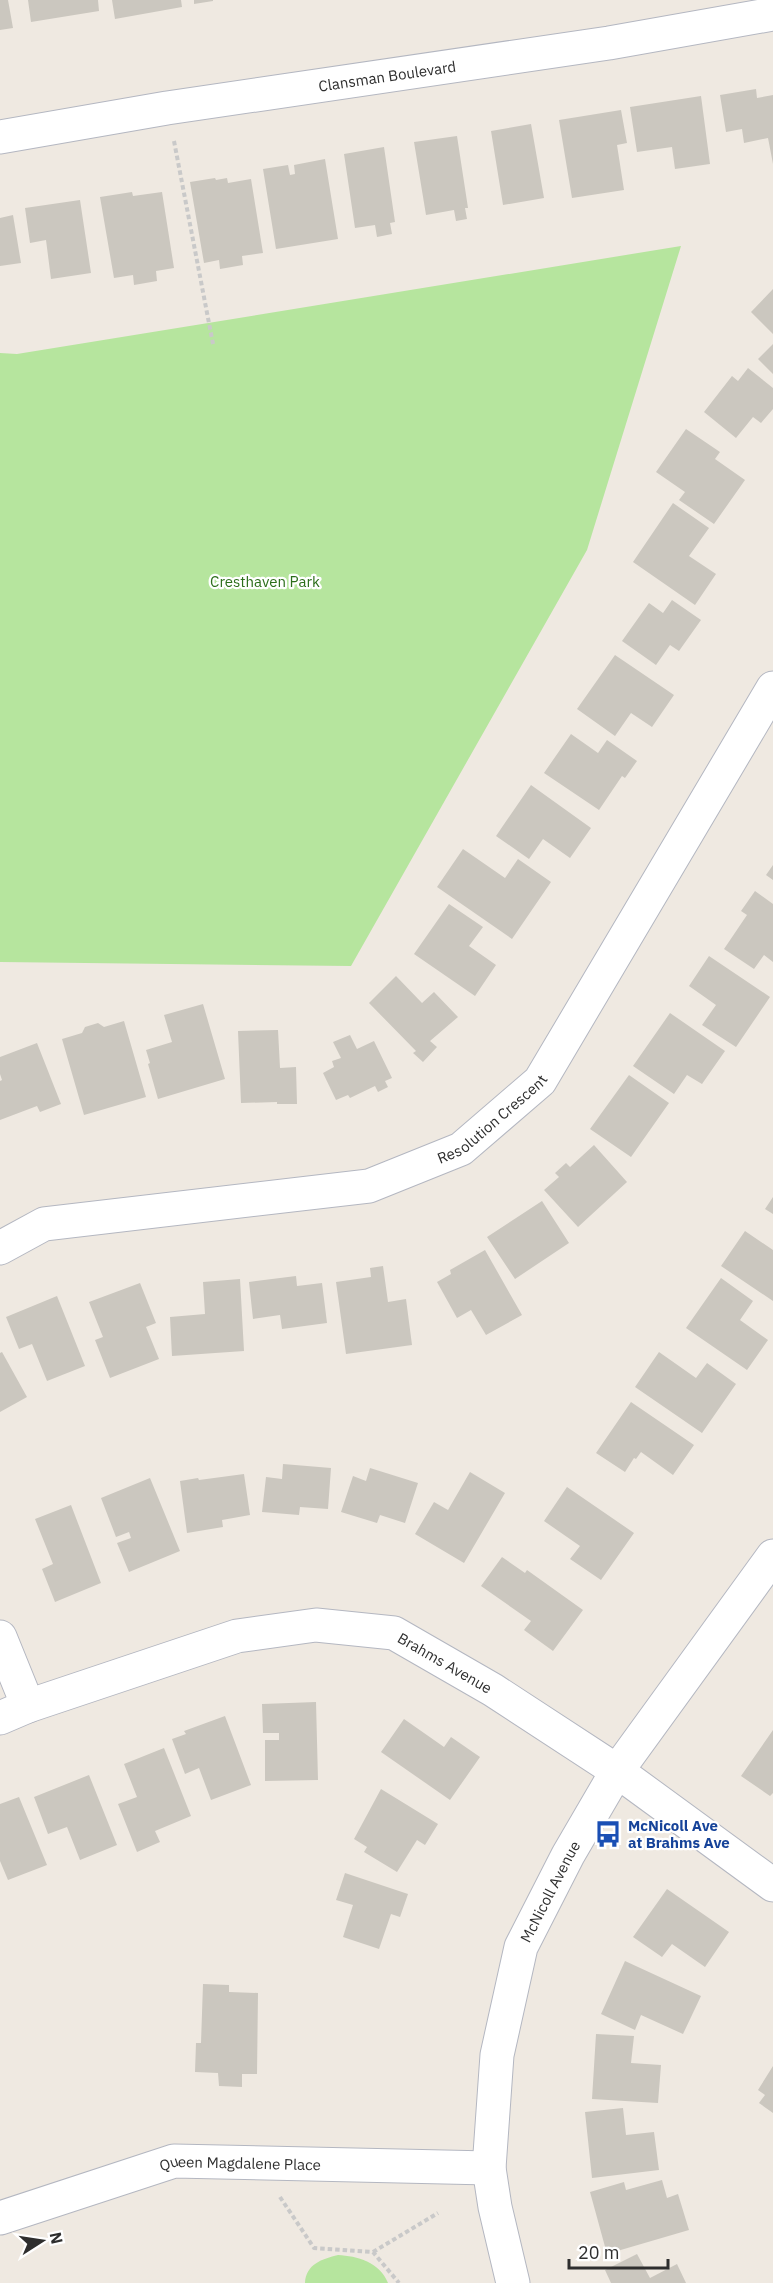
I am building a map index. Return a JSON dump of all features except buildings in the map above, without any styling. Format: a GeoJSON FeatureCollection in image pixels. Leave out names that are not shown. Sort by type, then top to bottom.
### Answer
{"type":"FeatureCollection","features":[{"type":"Feature","properties":{"kind":"street","name":"Clansman Boulevard"},"geometry":{"type":"LineString","coordinates":[[0,137],[167,108],[609,43],[773,14]]}},
{"type":"Feature","properties":{"kind":"street","name":"Resolution Crescent"},"geometry":{"type":"LineString","coordinates":[[0,1248],[44,1224],[369,1186],[461,1149],[540,1081],[773,688]]}},
{"type":"Feature","properties":{"kind":"street","name":"McNicoll Avenue"},"geometry":{"type":"LineString","coordinates":[[513,2283],[495,2207],[489,2168],[497,2055],[521,1947],[568,1855],[617,1771],[773,1556]]}},
{"type":"Feature","properties":{"kind":"street","name":"Brahms Avenue"},"geometry":{"type":"LineString","coordinates":[[14,1712],[237,1636],[316,1624],[394,1633],[493,1690],[617,1771],[773,1885]]}},
{"type":"Feature","properties":{"kind":"street"},"geometry":{"type":"LineString","coordinates":[[0,1637],[14,1712]]}},
{"type":"Feature","properties":{"kind":"street","name":"Queen Magdalene Place"},"geometry":{"type":"LineString","coordinates":[[0,2218],[174,2161],[489,2168]]}},
{"type":"Feature","properties":{"kind":"path"},"geometry":{"type":"LineString","coordinates":[[167,108],[213,344]]}},
{"type":"Feature","properties":{"kind":"path"},"geometry":{"type":"LineString","coordinates":[[276,2192],[314,2248],[373,2252],[438,2214]]}},
{"type":"Feature","properties":{"kind":"path"},"geometry":{"type":"LineString","coordinates":[[373,2252],[399,2283]]}},
{"type":"Feature","properties":{"kind":"green space","name":"Cresthaven Park"},"geometry":{"type":"Polygon","coordinates":[[[681,246],[587,550],[351,966],[0,962],[0,353],[17,354],[681,246]]]}},
{"type":"Feature","properties":{"kind":"green space"},"geometry":{"type":"Polygon","coordinates":[[[338,2255],[353,2257],[374,2265],[388,2283],[305,2283],[308,2271],[316,2263],[338,2255]]]}},
{"type":"Feature","properties":{"kind":"place","name":"McNicoll Ave at Brahms Ave"},"geometry":{"type":"Point","coordinates":[608,1834]}}]}
